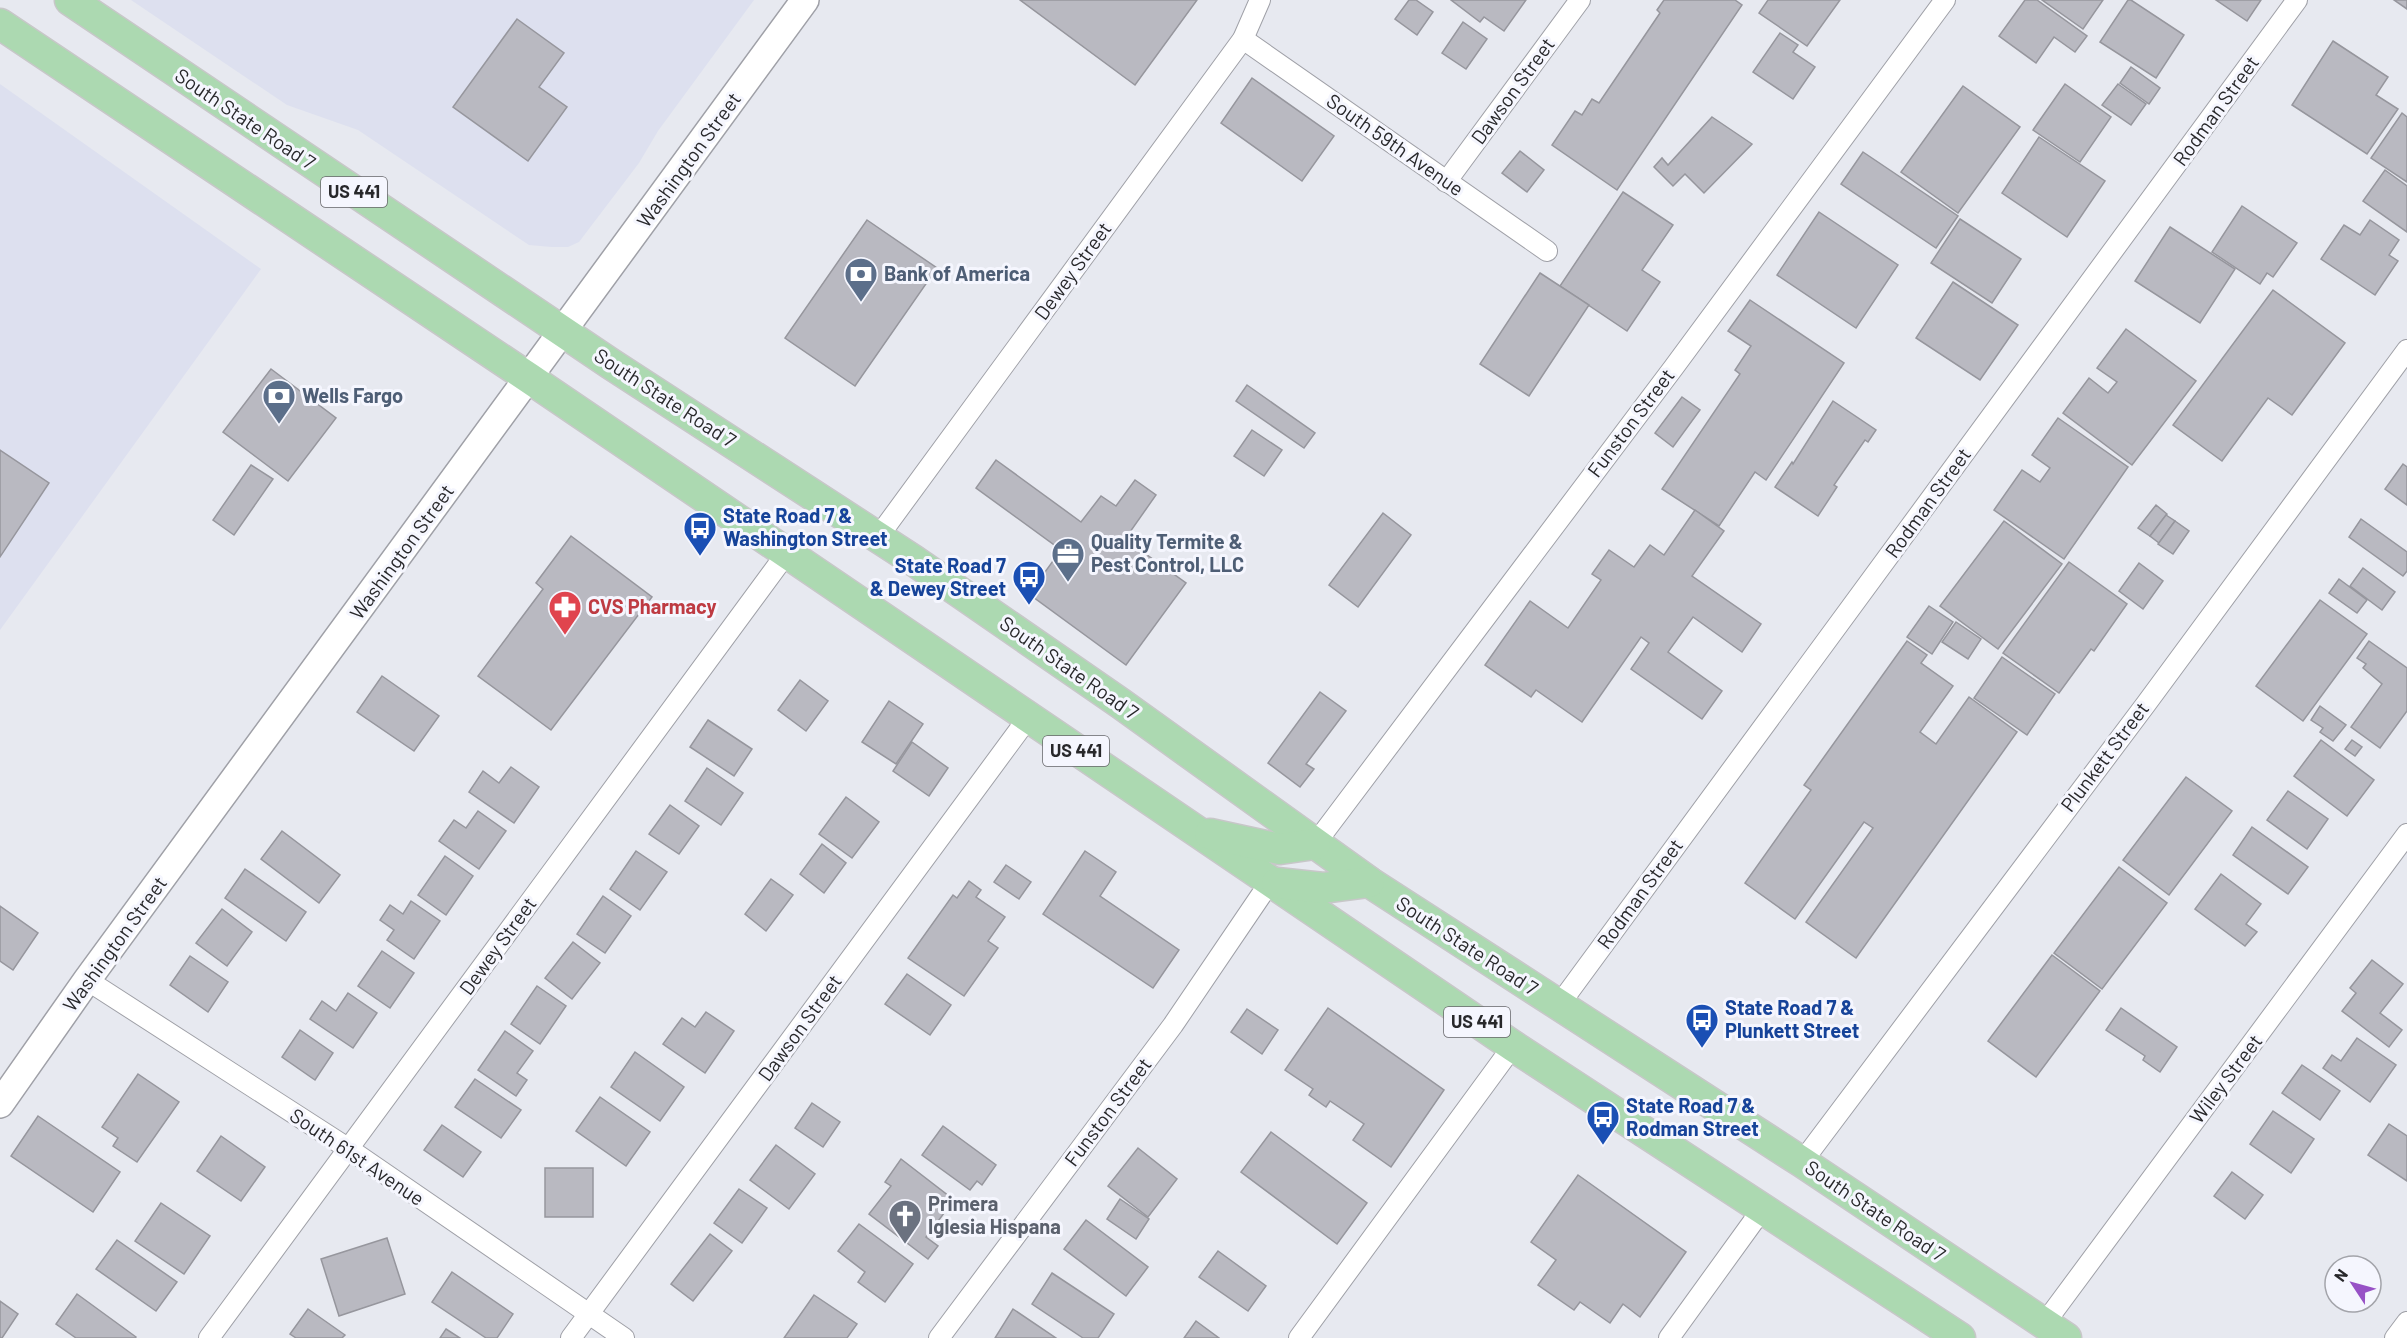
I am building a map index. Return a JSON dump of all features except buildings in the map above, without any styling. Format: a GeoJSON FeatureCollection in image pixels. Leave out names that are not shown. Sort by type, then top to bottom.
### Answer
{"type":"FeatureCollection","features":[{"type":"Feature","properties":{"kind":"main road","name":"South State Road 7"},"geometry":{"type":"LineString","coordinates":[[70,0],[563,331],[878,537],[1120,703],[1369,882],[1802,1162],[2044,1333]]}},
{"type":"Feature","properties":{"kind":"main road","name":"US 441"},"geometry":{"type":"LineString","coordinates":[[0,24],[529,378],[1513,1046],[1953,1333]]}},
{"type":"Feature","properties":{"kind":"main road"},"geometry":{"type":"LineString","coordinates":[[1195,831],[1280,849],[1315,843]]}},
{"type":"Feature","properties":{"kind":"main road"},"geometry":{"type":"LineString","coordinates":[[1270,882],[1323,888],[1369,882]]}},
{"type":"Feature","properties":{"kind":"main road"},"geometry":{"type":"LineString","coordinates":[[1953,1333],[1980,1338]]}},
{"type":"Feature","properties":{"kind":"street","name":"Washington Street"},"geometry":{"type":"LineString","coordinates":[[0,1104],[87,980],[805,0]]}},
{"type":"Feature","properties":{"kind":"street","name":"Dewey Street"},"geometry":{"type":"LineString","coordinates":[[878,537],[1243,39],[1260,0]]}},
{"type":"Feature","properties":{"kind":"street","name":"Dawson Street"},"geometry":{"type":"LineString","coordinates":[[1446,182],[1580,0]]}},
{"type":"Feature","properties":{"kind":"street","name":"Funston Street"},"geometry":{"type":"LineString","coordinates":[[1315,843],[1674,367],[1945,0]]}},
{"type":"Feature","properties":{"kind":"street","name":"Rodman Street"},"geometry":{"type":"LineString","coordinates":[[1559,1005],[2297,0]]}},
{"type":"Feature","properties":{"kind":"street","name":"South 59th Avenue"},"geometry":{"type":"LineString","coordinates":[[1243,39],[1547,250]]}},
{"type":"Feature","properties":{"kind":"street","name":"Plunkett Street"},"geometry":{"type":"LineString","coordinates":[[1802,1162],[2139,713],[2407,350]]}},
{"type":"Feature","properties":{"kind":"street","name":"Dewey Street"},"geometry":{"type":"LineString","coordinates":[[209,1338],[786,554]]}},
{"type":"Feature","properties":{"kind":"street","name":"Dawson Street"},"geometry":{"type":"LineString","coordinates":[[571,1338],[1028,718]]}},
{"type":"Feature","properties":{"kind":"street","name":"Wiley Street"},"geometry":{"type":"LineString","coordinates":[[2044,1333],[2407,834]]}},
{"type":"Feature","properties":{"kind":"street","name":"Funston Street"},"geometry":{"type":"LineString","coordinates":[[939,1338],[1173,1025],[1270,882]]}},
{"type":"Feature","properties":{"kind":"street","name":"South 61st Avenue"},"geometry":{"type":"LineString","coordinates":[[87,980],[349,1149],[624,1338]]}},
{"type":"Feature","properties":{"kind":"street"},"geometry":{"type":"LineString","coordinates":[[1299,1338],[1513,1046]]}},
{"type":"Feature","properties":{"kind":"street"},"geometry":{"type":"LineString","coordinates":[[1669,1338],[1763,1208]]}},
{"type":"Feature","properties":{"kind":"street"},"geometry":{"type":"LineString","coordinates":[[2395,1338],[2407,1322]]}},
{"type":"Feature","properties":{"kind":"shaded area"},"geometry":{"type":"Polygon","coordinates":[[[131,0],[754,0],[658,131],[639,163],[579,242],[568,247],[552,247],[529,245],[358,130],[287,105],[131,0]]]}},
{"type":"Feature","properties":{"kind":"shaded area"},"geometry":{"type":"Polygon","coordinates":[[[0,84],[261,269],[0,630],[0,84]]]}},
{"type":"Feature","properties":{"kind":"place","name":"Bank of America"},"geometry":{"type":"Point","coordinates":[861,303]}},
{"type":"Feature","properties":{"kind":"place","name":"Wells Fargo"},"geometry":{"type":"Point","coordinates":[279,425]}},
{"type":"Feature","properties":{"kind":"place","name":"State Road 7 & Washington Street"},"geometry":{"type":"Point","coordinates":[700,557]}},
{"type":"Feature","properties":{"kind":"place","name":"Quality Termite & Pest Control, LLC"},"geometry":{"type":"Point","coordinates":[1068,583]}},
{"type":"Feature","properties":{"kind":"place","name":"State Road 7 & Dewey Street"},"geometry":{"type":"Point","coordinates":[1029,606]}},
{"type":"Feature","properties":{"kind":"place","name":"CVS Pharmacy"},"geometry":{"type":"Point","coordinates":[565,636]}},
{"type":"Feature","properties":{"kind":"place","name":"State Road 7 & Plunkett Street"},"geometry":{"type":"Point","coordinates":[1702,1049]}},
{"type":"Feature","properties":{"kind":"place","name":"State Road 7 & Rodman Street"},"geometry":{"type":"Point","coordinates":[1603,1146]}},
{"type":"Feature","properties":{"kind":"place","name":"Primera Iglesia Hispana"},"geometry":{"type":"Point","coordinates":[905,1245]}}]}
